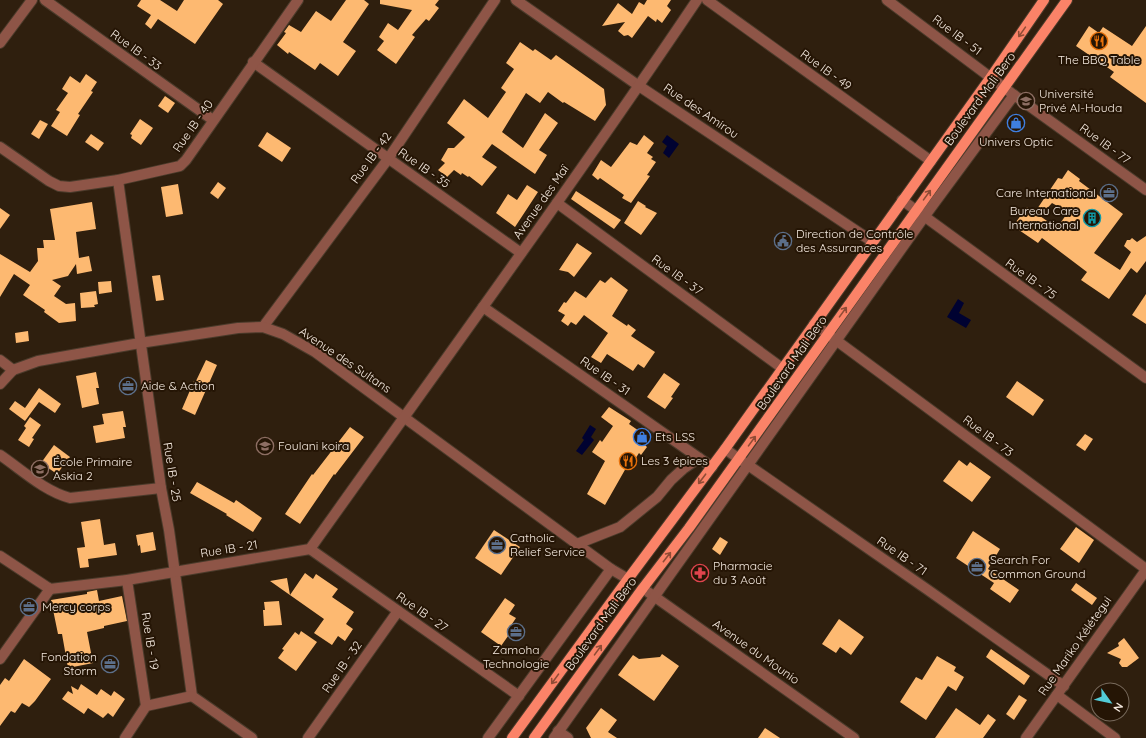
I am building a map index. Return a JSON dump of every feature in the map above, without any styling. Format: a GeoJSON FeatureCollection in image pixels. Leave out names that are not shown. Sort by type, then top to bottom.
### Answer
{"type":"FeatureCollection","features":[{"type":"Feature","properties":{"kind":"main road","name":"Boulevard Mali Bero"},"geometry":{"type":"LineString","coordinates":[[512,738],[725,449],[991,77],[1044,0]]}},
{"type":"Feature","properties":{"kind":"main road","name":"Boulevard Mali Bero"},"geometry":{"type":"LineString","coordinates":[[534,738],[643,588],[743,462],[919,214],[1005,87],[1067,0]]}},
{"type":"Feature","properties":{"kind":"street"},"geometry":{"type":"LineString","coordinates":[[0,43],[32,0]]}},
{"type":"Feature","properties":{"kind":"street","name":"Rue IB - 33"},"geometry":{"type":"LineString","coordinates":[[45,0],[213,120]]}},
{"type":"Feature","properties":{"kind":"street","name":"Rue IB - 42"},"geometry":{"type":"LineString","coordinates":[[263,327],[388,158],[495,0]]}},
{"type":"Feature","properties":{"kind":"street","name":"Rue des Amirou"},"geometry":{"type":"LineString","coordinates":[[516,0],[639,86],[873,242]]}},
{"type":"Feature","properties":{"kind":"street","name":"Avenue des Maï"},"geometry":{"type":"LineString","coordinates":[[404,417],[557,203],[697,0]]}},
{"type":"Feature","properties":{"kind":"street","name":"Rue IB - 49"},"geometry":{"type":"LineString","coordinates":[[707,0],[931,161]]}},
{"type":"Feature","properties":{"kind":"street","name":"Rue IB - 51"},"geometry":{"type":"LineString","coordinates":[[887,0],[991,77]]}},
{"type":"Feature","properties":{"kind":"street","name":"Rue IB - 40"},"geometry":{"type":"LineString","coordinates":[[0,147],[58,186],[70,187],[118,180],[180,166],[186,160],[295,1]]}},
{"type":"Feature","properties":{"kind":"street","name":"Rue IB - 35"},"geometry":{"type":"LineString","coordinates":[[253,62],[521,253]]}},
{"type":"Feature","properties":{"kind":"street","name":"Rue IB - 77"},"geometry":{"type":"LineString","coordinates":[[991,77],[1146,190]]}},
{"type":"Feature","properties":{"kind":"street","name":"Boulevard Mali Bero"},"geometry":{"type":"LineString","coordinates":[[919,214],[1014,95]]}},
{"type":"Feature","properties":{"kind":"street","name":"Rue IB - 25"},"geometry":{"type":"LineString","coordinates":[[118,180],[140,343],[161,488],[175,571],[192,696]]}},
{"type":"Feature","properties":{"kind":"street","name":"Rue IB - 75"},"geometry":{"type":"LineString","coordinates":[[902,200],[919,214],[1146,378]]}},
{"type":"Feature","properties":{"kind":"street","name":"Rue IB - 37"},"geometry":{"type":"LineString","coordinates":[[557,203],[782,368]]}},
{"type":"Feature","properties":{"kind":"street","name":"Rue IB - 31"},"geometry":{"type":"LineString","coordinates":[[483,307],[712,466]]}},
{"type":"Feature","properties":{"kind":"street","name":"Rue IB - 73"},"geometry":{"type":"LineString","coordinates":[[814,324],[1146,570]]}},
{"type":"Feature","properties":{"kind":"street","name":"Avenue des Sultans"},"geometry":{"type":"LineString","coordinates":[[13,370],[38,361],[140,343],[238,328],[263,327],[283,334],[315,352],[628,580]]}},
{"type":"Feature","properties":{"kind":"street"},"geometry":{"type":"LineString","coordinates":[[0,360],[13,370],[0,384]]}},
{"type":"Feature","properties":{"kind":"street"},"geometry":{"type":"LineString","coordinates":[[310,549],[404,417]]}},
{"type":"Feature","properties":{"kind":"street","name":"Rue IB - 71"},"geometry":{"type":"LineString","coordinates":[[725,449],[1064,686]]}},
{"type":"Feature","properties":{"kind":"street"},"geometry":{"type":"LineString","coordinates":[[0,455],[49,489],[59,495],[70,498],[161,488]]}},
{"type":"Feature","properties":{"kind":"street"},"geometry":{"type":"LineString","coordinates":[[577,544],[620,527],[657,497],[671,480],[683,469],[699,458]]}},
{"type":"Feature","properties":{"kind":"street","name":"Boulevard Mali Bero"},"geometry":{"type":"LineString","coordinates":[[556,735],[653,596],[743,462]]}},
{"type":"Feature","properties":{"kind":"street","name":"Rue IB - 21"},"geometry":{"type":"LineString","coordinates":[[50,589],[127,580],[310,549]]}},
{"type":"Feature","properties":{"kind":"street","name":"Rue IB - 27"},"geometry":{"type":"LineString","coordinates":[[310,549],[519,696]]}},
{"type":"Feature","properties":{"kind":"street"},"geometry":{"type":"LineString","coordinates":[[0,556],[50,589],[0,659]]}},
{"type":"Feature","properties":{"kind":"street","name":"Boulevard Mali Bero"},"geometry":{"type":"LineString","coordinates":[[488,738],[611,569]]}},
{"type":"Feature","properties":{"kind":"street","name":"Rue Mariko Kélétegui"},"geometry":{"type":"LineString","coordinates":[[1026,738],[1146,570]]}},
{"type":"Feature","properties":{"kind":"street","name":"Rue IB - 19"},"geometry":{"type":"LineString","coordinates":[[127,580],[146,706]]}},
{"type":"Feature","properties":{"kind":"street","name":"Avenue du Mounio"},"geometry":{"type":"LineString","coordinates":[[643,588],[854,738]]}},
{"type":"Feature","properties":{"kind":"street","name":"Rue IB - 32"},"geometry":{"type":"LineString","coordinates":[[308,738],[398,611]]}},
{"type":"Feature","properties":{"kind":"street"},"geometry":{"type":"LineString","coordinates":[[1057,695],[1115,738]]}},
{"type":"Feature","properties":{"kind":"street"},"geometry":{"type":"LineString","coordinates":[[125,738],[146,706],[192,696],[252,738]]}},
{"type":"Feature","properties":{"kind":"street"},"geometry":{"type":"LineString","coordinates":[[556,735],[568,738]]}},
{"type":"Feature","properties":{"kind":"shaded area"},"geometry":{"type":"Polygon","coordinates":[[[667,135],[679,144],[669,158],[663,153],[667,146],[662,142],[667,135]]]}},
{"type":"Feature","properties":{"kind":"shaded area"},"geometry":{"type":"Polygon","coordinates":[[[958,299],[964,303],[959,313],[971,320],[966,328],[947,317],[958,299]]]}},
{"type":"Feature","properties":{"kind":"shaded area"},"geometry":{"type":"Polygon","coordinates":[[[590,425],[596,429],[591,437],[594,440],[582,455],[576,451],[584,440],[582,438],[590,425]]]}},
{"type":"Feature","properties":{"kind":"building"},"geometry":{"type":"Polygon","coordinates":[[[141,0],[160,0],[177,11],[184,0],[218,0],[223,4],[195,44],[158,19],[151,29],[145,24],[151,15],[137,6],[141,0]]]}},
{"type":"Feature","properties":{"kind":"building"},"geometry":{"type":"Polygon","coordinates":[[[346,0],[364,0],[369,4],[343,42],[356,51],[338,76],[320,63],[315,70],[289,52],[288,54],[277,45],[286,33],[284,32],[289,25],[301,32],[316,11],[331,21],[346,0]]]}},
{"type":"Feature","properties":{"kind":"building"},"geometry":{"type":"Polygon","coordinates":[[[380,0],[439,0],[435,5],[439,8],[429,21],[426,19],[412,35],[415,37],[396,64],[377,50],[384,41],[379,37],[388,23],[398,30],[412,10],[380,4],[380,0]]]}},
{"type":"Feature","properties":{"kind":"building"},"geometry":{"type":"Polygon","coordinates":[[[647,0],[671,0],[667,6],[671,10],[662,23],[657,19],[656,22],[648,16],[632,38],[628,35],[624,36],[618,31],[625,22],[602,26],[618,3],[632,14],[639,2],[644,5],[647,0]]]}},
{"type":"Feature","properties":{"kind":"building"},"geometry":{"type":"Polygon","coordinates":[[[1089,26],[1099,33],[1103,27],[1132,46],[1146,26],[1146,103],[1110,77],[1114,72],[1076,46],[1089,26]]]}},
{"type":"Feature","properties":{"kind":"building"},"geometry":{"type":"Polygon","coordinates":[[[520,42],[533,51],[535,49],[551,60],[556,55],[604,89],[606,105],[595,121],[564,102],[563,103],[548,92],[540,103],[526,93],[502,132],[523,148],[545,113],[558,123],[539,150],[547,155],[535,174],[492,144],[482,157],[497,167],[482,186],[469,176],[468,177],[462,173],[461,175],[454,170],[447,177],[438,170],[445,163],[441,160],[448,148],[454,148],[465,137],[447,123],[464,99],[488,118],[506,92],[501,88],[514,69],[506,63],[520,42]]]}},
{"type":"Feature","properties":{"kind":"building"},"geometry":{"type":"Polygon","coordinates":[[[86,74],[97,82],[91,91],[93,92],[78,114],[80,115],[67,136],[51,126],[60,112],[56,110],[68,93],[62,89],[70,76],[80,83],[86,74]]]}},
{"type":"Feature","properties":{"kind":"building"},"geometry":{"type":"Polygon","coordinates":[[[165,96],[175,103],[168,113],[158,106],[165,96]]]}},
{"type":"Feature","properties":{"kind":"building"},"geometry":{"type":"Polygon","coordinates":[[[140,119],[153,128],[141,145],[131,138],[132,135],[130,134],[140,119]]]}},
{"type":"Feature","properties":{"kind":"building"},"geometry":{"type":"Polygon","coordinates":[[[40,120],[48,124],[39,139],[31,134],[40,120]]]}},
{"type":"Feature","properties":{"kind":"building"},"geometry":{"type":"Polygon","coordinates":[[[267,132],[291,148],[282,162],[258,146],[267,132]]]}},
{"type":"Feature","properties":{"kind":"building"},"geometry":{"type":"Polygon","coordinates":[[[91,134],[104,143],[98,151],[85,142],[91,134]]]}},
{"type":"Feature","properties":{"kind":"building"},"geometry":{"type":"Polygon","coordinates":[[[644,135],[654,143],[647,153],[653,157],[651,159],[656,162],[647,175],[650,176],[631,203],[622,198],[624,195],[600,178],[598,180],[592,175],[601,160],[611,167],[630,142],[637,145],[644,135]]]}},
{"type":"Feature","properties":{"kind":"building"},"geometry":{"type":"Polygon","coordinates":[[[1068,170],[1080,179],[1079,181],[1123,214],[1094,253],[1120,270],[1131,252],[1124,246],[1127,240],[1132,238],[1137,242],[1146,236],[1146,261],[1137,273],[1131,268],[1109,299],[1081,280],[1087,272],[1042,238],[1038,243],[1013,226],[1027,207],[1035,212],[1058,178],[1062,179],[1068,170]],[[1052,203],[1040,216],[1057,228],[1068,212],[1052,203]]]}},
{"type":"Feature","properties":{"kind":"building"},"geometry":{"type":"Polygon","coordinates":[[[218,182],[226,188],[218,199],[210,193],[218,182]]]}},
{"type":"Feature","properties":{"kind":"building"},"geometry":{"type":"Polygon","coordinates":[[[178,184],[183,214],[166,217],[161,187],[178,184]]]}},
{"type":"Feature","properties":{"kind":"building"},"geometry":{"type":"Polygon","coordinates":[[[527,185],[538,192],[515,227],[496,213],[508,194],[517,200],[527,185]]]}},
{"type":"Feature","properties":{"kind":"building"},"geometry":{"type":"Polygon","coordinates":[[[576,191],[621,220],[614,229],[571,199],[576,191]]]}},
{"type":"Feature","properties":{"kind":"building"},"geometry":{"type":"Polygon","coordinates":[[[638,201],[646,206],[645,207],[657,213],[641,235],[624,223],[638,201]]]}},
{"type":"Feature","properties":{"kind":"building"},"geometry":{"type":"Polygon","coordinates":[[[92,202],[96,229],[76,232],[79,258],[89,256],[92,271],[77,274],[76,264],[68,276],[52,280],[61,286],[54,296],[66,304],[75,303],[76,321],[59,323],[44,312],[45,310],[23,295],[30,285],[14,274],[0,297],[0,254],[30,272],[38,261],[37,248],[44,248],[43,240],[55,240],[50,209],[92,202]]]}},
{"type":"Feature","properties":{"kind":"building"},"geometry":{"type":"Polygon","coordinates":[[[0,208],[10,215],[0,229],[0,208]]]}},
{"type":"Feature","properties":{"kind":"building"},"geometry":{"type":"Polygon","coordinates":[[[577,243],[592,253],[574,277],[568,272],[559,270],[577,243]]]}},
{"type":"Feature","properties":{"kind":"building"},"geometry":{"type":"Polygon","coordinates":[[[160,275],[164,300],[156,301],[152,276],[160,275]]]}},
{"type":"Feature","properties":{"kind":"building"},"geometry":{"type":"Polygon","coordinates":[[[611,277],[628,290],[612,316],[636,330],[631,336],[655,352],[644,368],[638,364],[633,371],[607,354],[601,363],[591,357],[608,333],[584,315],[576,325],[571,322],[568,326],[561,321],[565,315],[558,311],[564,302],[566,303],[575,291],[586,298],[600,280],[605,283],[611,277]]]}},
{"type":"Feature","properties":{"kind":"building"},"geometry":{"type":"Polygon","coordinates":[[[111,281],[112,292],[99,294],[98,282],[111,281]]]}},
{"type":"Feature","properties":{"kind":"building"},"geometry":{"type":"Polygon","coordinates":[[[96,291],[98,304],[94,305],[95,307],[81,308],[80,293],[96,291]]]}},
{"type":"Feature","properties":{"kind":"building"},"geometry":{"type":"Polygon","coordinates":[[[1146,294],[1146,324],[1132,315],[1146,294]]]}},
{"type":"Feature","properties":{"kind":"building"},"geometry":{"type":"Polygon","coordinates":[[[28,331],[29,341],[16,343],[15,333],[28,331]]]}},
{"type":"Feature","properties":{"kind":"building"},"geometry":{"type":"Polygon","coordinates":[[[206,360],[217,365],[195,415],[182,409],[194,381],[196,381],[206,360]]]}},
{"type":"Feature","properties":{"kind":"building"},"geometry":{"type":"Polygon","coordinates":[[[96,372],[99,388],[96,388],[99,404],[82,408],[76,376],[96,372]]]}},
{"type":"Feature","properties":{"kind":"building"},"geometry":{"type":"Polygon","coordinates":[[[664,373],[680,384],[671,397],[673,398],[665,409],[647,397],[664,373]]]}},
{"type":"Feature","properties":{"kind":"building"},"geometry":{"type":"Polygon","coordinates":[[[1017,381],[1044,400],[1033,416],[1006,397],[1017,381]]]}},
{"type":"Feature","properties":{"kind":"building"},"geometry":{"type":"Polygon","coordinates":[[[39,388],[61,404],[55,413],[39,402],[25,421],[9,409],[15,401],[25,408],[39,388]]]}},
{"type":"Feature","properties":{"kind":"building"},"geometry":{"type":"Polygon","coordinates":[[[609,407],[631,421],[629,424],[649,438],[644,444],[647,447],[641,455],[639,453],[628,470],[626,468],[605,505],[587,494],[605,461],[592,452],[600,440],[602,442],[613,426],[601,417],[609,407]]]}},
{"type":"Feature","properties":{"kind":"building"},"geometry":{"type":"Polygon","coordinates":[[[123,411],[126,427],[123,427],[125,438],[96,443],[93,426],[104,424],[102,414],[123,411]]]}},
{"type":"Feature","properties":{"kind":"building"},"geometry":{"type":"Polygon","coordinates":[[[30,417],[41,425],[32,438],[34,439],[29,447],[18,440],[26,428],[24,426],[30,417]]]}},
{"type":"Feature","properties":{"kind":"building"},"geometry":{"type":"Polygon","coordinates":[[[350,427],[364,437],[335,475],[334,474],[300,524],[285,514],[312,474],[313,475],[350,427]]]}},
{"type":"Feature","properties":{"kind":"building"},"geometry":{"type":"Polygon","coordinates":[[[1085,434],[1093,439],[1085,451],[1076,445],[1085,434]]]}},
{"type":"Feature","properties":{"kind":"building"},"geometry":{"type":"Polygon","coordinates":[[[54,445],[70,457],[57,474],[41,463],[54,445]]]}},
{"type":"Feature","properties":{"kind":"building"},"geometry":{"type":"Polygon","coordinates":[[[959,460],[967,466],[970,462],[991,477],[972,502],[943,481],[959,460]]]}},
{"type":"Feature","properties":{"kind":"building"},"geometry":{"type":"Polygon","coordinates":[[[197,482],[234,503],[236,500],[262,518],[253,532],[226,515],[227,514],[190,493],[197,482]]]}},
{"type":"Feature","properties":{"kind":"building"},"geometry":{"type":"Polygon","coordinates":[[[100,519],[104,545],[115,543],[117,555],[88,559],[89,567],[80,568],[77,548],[85,547],[81,522],[100,519]]]}},
{"type":"Feature","properties":{"kind":"building"},"geometry":{"type":"Polygon","coordinates":[[[1076,527],[1094,540],[1079,563],[1060,549],[1076,527]]]}},
{"type":"Feature","properties":{"kind":"building"},"geometry":{"type":"Polygon","coordinates":[[[494,530],[520,547],[501,575],[475,558],[494,530]]]}},
{"type":"Feature","properties":{"kind":"building"},"geometry":{"type":"Polygon","coordinates":[[[973,531],[1000,549],[988,569],[1019,590],[1010,603],[990,589],[994,583],[956,558],[973,531]]]}},
{"type":"Feature","properties":{"kind":"building"},"geometry":{"type":"Polygon","coordinates":[[[153,532],[156,550],[141,553],[136,535],[153,532]]]}},
{"type":"Feature","properties":{"kind":"building"},"geometry":{"type":"Polygon","coordinates":[[[720,537],[728,542],[720,555],[712,549],[720,537]]]}},
{"type":"Feature","properties":{"kind":"building"},"geometry":{"type":"Polygon","coordinates":[[[305,573],[313,579],[316,574],[338,589],[332,597],[354,612],[346,624],[353,629],[345,641],[338,636],[332,645],[314,633],[324,619],[270,581],[287,578],[290,595],[305,573]]]}},
{"type":"Feature","properties":{"kind":"building"},"geometry":{"type":"Polygon","coordinates":[[[1076,583],[1097,598],[1092,605],[1071,590],[1076,583]]]}},
{"type":"Feature","properties":{"kind":"building"},"geometry":{"type":"Polygon","coordinates":[[[97,590],[99,601],[122,596],[127,621],[104,626],[104,628],[87,632],[93,663],[68,668],[62,634],[58,634],[51,600],[87,594],[87,592],[97,590]]]}},
{"type":"Feature","properties":{"kind":"building"},"geometry":{"type":"Polygon","coordinates":[[[505,598],[515,605],[509,614],[516,618],[512,624],[515,626],[501,646],[481,632],[505,598]]]}},
{"type":"Feature","properties":{"kind":"building"},"geometry":{"type":"Polygon","coordinates":[[[279,601],[282,625],[264,626],[264,602],[279,601]]]}},
{"type":"Feature","properties":{"kind":"building"},"geometry":{"type":"Polygon","coordinates":[[[839,619],[864,637],[851,655],[840,647],[836,653],[822,644],[839,619]]]}},
{"type":"Feature","properties":{"kind":"building"},"geometry":{"type":"Polygon","coordinates":[[[301,631],[317,642],[296,671],[278,658],[284,650],[282,649],[295,632],[299,635],[301,631]]]}},
{"type":"Feature","properties":{"kind":"building"},"geometry":{"type":"Polygon","coordinates":[[[1124,638],[1139,658],[1127,667],[1122,667],[1119,663],[1121,659],[1107,653],[1119,646],[1118,643],[1124,638]]]}},
{"type":"Feature","properties":{"kind":"building"},"geometry":{"type":"Polygon","coordinates":[[[991,649],[1030,676],[1024,685],[986,657],[991,649]]]}},
{"type":"Feature","properties":{"kind":"building"},"geometry":{"type":"Polygon","coordinates":[[[662,654],[679,666],[654,701],[618,675],[633,655],[639,659],[660,657],[662,654]]]}},
{"type":"Feature","properties":{"kind":"building"},"geometry":{"type":"Polygon","coordinates":[[[937,656],[956,667],[954,671],[964,677],[956,691],[948,686],[926,720],[900,702],[916,677],[922,680],[937,656]]]}},
{"type":"Feature","properties":{"kind":"building"},"geometry":{"type":"Polygon","coordinates":[[[24,659],[51,679],[29,707],[22,703],[15,713],[11,711],[0,726],[0,685],[5,678],[9,681],[24,659]]]}},
{"type":"Feature","properties":{"kind":"building"},"geometry":{"type":"Polygon","coordinates":[[[81,684],[97,695],[101,689],[111,696],[114,691],[125,699],[113,717],[108,713],[103,718],[88,708],[84,714],[62,699],[68,691],[73,694],[71,686],[78,690],[81,684]]]}},
{"type":"Feature","properties":{"kind":"building"},"geometry":{"type":"Polygon","coordinates":[[[1019,695],[1027,700],[1014,720],[1006,714],[1019,695]]]}},
{"type":"Feature","properties":{"kind":"building"},"geometry":{"type":"Polygon","coordinates":[[[601,708],[617,720],[608,732],[617,738],[591,738],[586,728],[601,708]]]}},
{"type":"Feature","properties":{"kind":"building"},"geometry":{"type":"Polygon","coordinates":[[[956,708],[980,725],[988,714],[996,720],[983,738],[935,738],[956,708]]]}},
{"type":"Feature","properties":{"kind":"building"},"geometry":{"type":"Polygon","coordinates":[[[765,728],[780,738],[758,738],[765,728]]]}},
{"type":"Feature","properties":{"kind":"place","name":"The BBQ Table"},"geometry":{"type":"Point","coordinates":[1099,41]}},
{"type":"Feature","properties":{"kind":"place","name":"Université Privé Al-Houda"},"geometry":{"type":"Point","coordinates":[1026,101]}},
{"type":"Feature","properties":{"kind":"place","name":"Univers Optic"},"geometry":{"type":"Point","coordinates":[1016,123]}},
{"type":"Feature","properties":{"kind":"place","name":"Care International"},"geometry":{"type":"Point","coordinates":[1109,193]}},
{"type":"Feature","properties":{"kind":"place","name":"Bureau Care International"},"geometry":{"type":"Point","coordinates":[1092,218]}},
{"type":"Feature","properties":{"kind":"place","name":"Direction de Contrôle des Assurances"},"geometry":{"type":"Point","coordinates":[783,241]}},
{"type":"Feature","properties":{"kind":"place","name":"Aide & Action"},"geometry":{"type":"Point","coordinates":[128,386]}},
{"type":"Feature","properties":{"kind":"place","name":"Ets LSS"},"geometry":{"type":"Point","coordinates":[642,437]}},
{"type":"Feature","properties":{"kind":"place","name":"Foulani koira"},"geometry":{"type":"Point","coordinates":[265,446]}},
{"type":"Feature","properties":{"kind":"place","name":"Les 3 épices"},"geometry":{"type":"Point","coordinates":[628,461]}},
{"type":"Feature","properties":{"kind":"place","name":"École Primaire Askia 2"},"geometry":{"type":"Point","coordinates":[40,469]}},
{"type":"Feature","properties":{"kind":"place","name":"Catholic Relief Service"},"geometry":{"type":"Point","coordinates":[497,545]}},
{"type":"Feature","properties":{"kind":"place","name":"Search For Common Ground"},"geometry":{"type":"Point","coordinates":[977,567]}},
{"type":"Feature","properties":{"kind":"place","name":"Pharmacie du 3 Août"},"geometry":{"type":"Point","coordinates":[700,573]}},
{"type":"Feature","properties":{"kind":"place","name":"Mercy corps"},"geometry":{"type":"Point","coordinates":[29,607]}},
{"type":"Feature","properties":{"kind":"place","name":"Zamoha Technologie"},"geometry":{"type":"Point","coordinates":[516,632]}},
{"type":"Feature","properties":{"kind":"place","name":"Fondation Storm"},"geometry":{"type":"Point","coordinates":[110,664]}}]}
